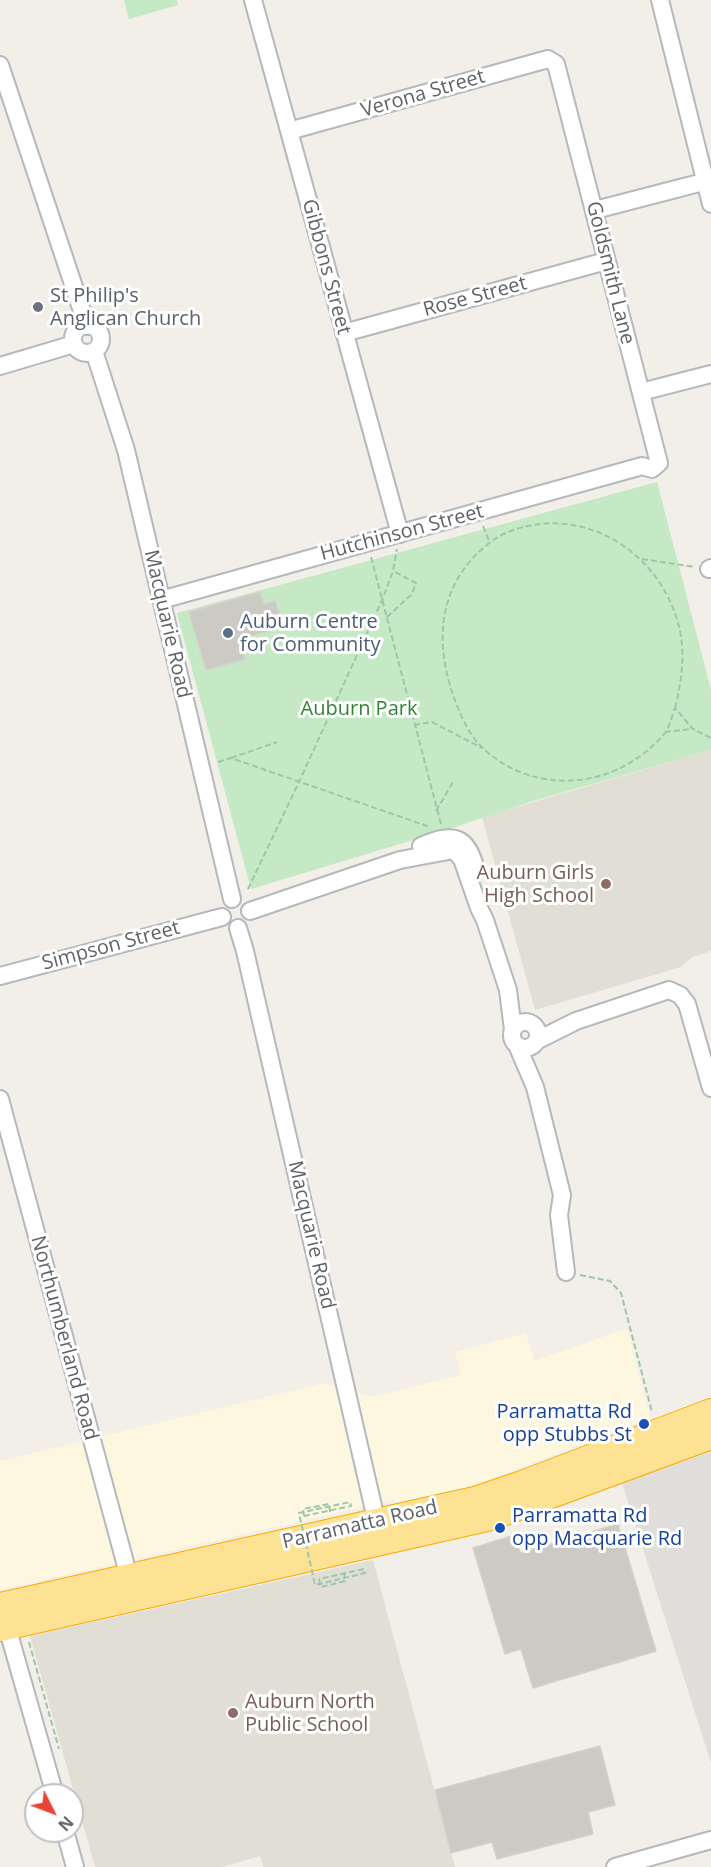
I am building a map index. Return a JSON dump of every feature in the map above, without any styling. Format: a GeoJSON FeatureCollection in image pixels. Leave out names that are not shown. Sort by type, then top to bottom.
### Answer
{"type":"FeatureCollection","features":[{"type":"Feature","properties":{"kind":"highway","name":"Parramatta Road"},"geometry":{"type":"LineString","coordinates":[[9,1624],[379,1532],[501,1491],[711,1412]]}},
{"type":"Feature","properties":{"kind":"highway","name":"Parramatta Road"},"geometry":{"type":"LineString","coordinates":[[9,1624],[129,1576],[379,1532],[491,1517],[711,1436]]}},
{"type":"Feature","properties":{"kind":"street","name":"Gibbons Street"},"geometry":{"type":"LineString","coordinates":[[253,0],[400,534]]}},
{"type":"Feature","properties":{"kind":"street"},"geometry":{"type":"LineString","coordinates":[[660,0],[708,181],[711,204]]}},
{"type":"Feature","properties":{"kind":"street","name":"Verona Street"},"geometry":{"type":"LineString","coordinates":[[289,131],[548,59],[556,64]]}},
{"type":"Feature","properties":{"kind":"street","name":"Goldsmith Lane"},"geometry":{"type":"LineString","coordinates":[[556,64],[659,463],[652,469],[642,466]]}},
{"type":"Feature","properties":{"kind":"street"},"geometry":{"type":"LineString","coordinates":[[0,65],[87,326]]}},
{"type":"Feature","properties":{"kind":"street"},"geometry":{"type":"LineString","coordinates":[[595,210],[708,181]]}},
{"type":"Feature","properties":{"kind":"street","name":"Rose Street"},"geometry":{"type":"LineString","coordinates":[[344,333],[606,261]]}},
{"type":"Feature","properties":{"kind":"street"},"geometry":{"type":"LineString","coordinates":[[87,326],[95,328],[100,336],[100,345],[94,351],[82,353],[74,344],[75,332],[87,326]]}},
{"type":"Feature","properties":{"kind":"street"},"geometry":{"type":"LineString","coordinates":[[0,366],[74,344]]}},
{"type":"Feature","properties":{"kind":"street","name":"Macquarie Road"},"geometry":{"type":"LineString","coordinates":[[94,351],[126,450],[232,899]]}},
{"type":"Feature","properties":{"kind":"street"},"geometry":{"type":"LineString","coordinates":[[641,392],[711,374]]}},
{"type":"Feature","properties":{"kind":"street","name":"Hutchinson Street"},"geometry":{"type":"LineString","coordinates":[[161,600],[642,466]]}},
{"type":"Feature","properties":{"kind":"street"},"geometry":{"type":"LineString","coordinates":[[250,911],[450,844],[462,859],[508,990],[527,1035],[535,1087],[562,1195],[559,1215],[566,1272]]}},
{"type":"Feature","properties":{"kind":"street"},"geometry":{"type":"LineString","coordinates":[[232,899],[243,900],[250,911],[249,920],[238,928],[229,927],[222,917],[222,908],[232,899]]}},
{"type":"Feature","properties":{"kind":"street","name":"Simpson Street"},"geometry":{"type":"LineString","coordinates":[[0,976],[222,917]]}},
{"type":"Feature","properties":{"kind":"street","name":"Macquarie Road"},"geometry":{"type":"LineString","coordinates":[[238,928],[379,1532]]}},
{"type":"Feature","properties":{"kind":"street"},"geometry":{"type":"LineString","coordinates":[[527,1035],[669,990],[680,994],[687,1004],[711,1088]]}},
{"type":"Feature","properties":{"kind":"street","name":"Northumberland Road"},"geometry":{"type":"LineString","coordinates":[[0,1100],[129,1576]]}},
{"type":"Feature","properties":{"kind":"street"},"geometry":{"type":"LineString","coordinates":[[9,1624],[52,1783]]}},
{"type":"Feature","properties":{"kind":"street"},"geometry":{"type":"LineString","coordinates":[[615,1867],[711,1840]]}},
{"type":"Feature","properties":{"kind":"street"},"geometry":{"type":"LineString","coordinates":[[68,1843],[75,1867]]}},
{"type":"Feature","properties":{"kind":"path"},"geometry":{"type":"LineString","coordinates":[[478,512],[490,543]]}},
{"type":"Feature","properties":{"kind":"path"},"geometry":{"type":"LineString","coordinates":[[414,724],[432,722],[484,749],[510,767],[534,777],[554,781],[583,780],[631,763],[665,732],[681,685],[679,625],[673,606],[662,585],[642,559],[597,532],[571,525],[550,524],[508,532],[490,543],[464,568],[455,582],[448,601],[442,633],[445,666],[452,693],[469,732],[484,749]]}},
{"type":"Feature","properties":{"kind":"path"},"geometry":{"type":"LineString","coordinates":[[248,889],[383,598],[393,571],[400,534]]}},
{"type":"Feature","properties":{"kind":"path"},"geometry":{"type":"LineString","coordinates":[[367,543],[436,811],[453,782]]}},
{"type":"Feature","properties":{"kind":"path"},"geometry":{"type":"LineString","coordinates":[[642,559],[710,568]]}},
{"type":"Feature","properties":{"kind":"path"},"geometry":{"type":"LineString","coordinates":[[386,618],[412,594],[416,583],[393,571]]}},
{"type":"Feature","properties":{"kind":"path"},"geometry":{"type":"LineString","coordinates":[[675,708],[693,729],[711,738]]}},
{"type":"Feature","properties":{"kind":"path"},"geometry":{"type":"LineString","coordinates":[[665,732],[693,729]]}},
{"type":"Feature","properties":{"kind":"path"},"geometry":{"type":"LineString","coordinates":[[218,762],[277,742]]}},
{"type":"Feature","properties":{"kind":"path"},"geometry":{"type":"LineString","coordinates":[[231,758],[432,828]]}},
{"type":"Feature","properties":{"kind":"path"},"geometry":{"type":"LineString","coordinates":[[566,1272],[610,1281],[621,1293],[654,1421]]}},
{"type":"Feature","properties":{"kind":"path"},"geometry":{"type":"LineString","coordinates":[[352,1509],[331,1514],[329,1504],[303,1509],[304,1516],[351,1506],[350,1502],[299,1513],[315,1585],[365,1573],[364,1569],[331,1575],[319,1580],[321,1587],[345,1581],[343,1570],[364,1565]]}},
{"type":"Feature","properties":{"kind":"path"},"geometry":{"type":"LineString","coordinates":[[9,1624],[59,1749]]}},
{"type":"Feature","properties":{"kind":"shaded area","name":"Auburn Girls High School"},"geometry":{"type":"Polygon","coordinates":[[[711,750],[711,951],[692,957],[681,967],[535,1010],[482,817],[711,750]]]}},
{"type":"Feature","properties":{"kind":"shaded area"},"geometry":{"type":"Polygon","coordinates":[[[625,1329],[628,1331],[650,1418],[478,1484],[409,1500],[397,1502],[393,1500],[0,1590],[0,1461],[324,1383],[371,1397],[461,1375],[455,1352],[526,1333],[534,1361],[625,1329]]]}},
{"type":"Feature","properties":{"kind":"shaded area"},"geometry":{"type":"Polygon","coordinates":[[[711,1452],[711,1763],[622,1483],[711,1452]]]}},
{"type":"Feature","properties":{"kind":"shaded area","name":"Auburn North Public School"},"geometry":{"type":"Polygon","coordinates":[[[373,1560],[455,1867],[263,1867],[260,1856],[222,1867],[95,1867],[84,1828],[84,1783],[71,1783],[30,1636],[373,1560]]]}},
{"type":"Feature","properties":{"kind":"green space"},"geometry":{"type":"Polygon","coordinates":[[[124,0],[177,0],[178,5],[129,19],[124,0]]]}},
{"type":"Feature","properties":{"kind":"green space","name":"Auburn Park"},"geometry":{"type":"Polygon","coordinates":[[[657,482],[711,690],[711,750],[533,801],[443,831],[251,889],[177,613],[657,482]]]}},
{"type":"Feature","properties":{"kind":"building","name":"Auburn Centre for Community"},"geometry":{"type":"Polygon","coordinates":[[[260,592],[264,604],[275,601],[283,627],[240,639],[245,659],[206,670],[189,612],[260,592]]]}},
{"type":"Feature","properties":{"kind":"building"},"geometry":{"type":"Polygon","coordinates":[[[618,1524],[656,1651],[533,1688],[521,1649],[505,1654],[473,1548],[515,1535],[520,1553],[618,1524]]]}},
{"type":"Feature","properties":{"kind":"building"},"geometry":{"type":"Polygon","coordinates":[[[600,1746],[615,1805],[588,1812],[593,1834],[497,1859],[492,1842],[451,1853],[435,1790],[600,1746]]]}},
{"type":"Feature","properties":{"kind":"place","name":"St Philip's Anglican Church"},"geometry":{"type":"Point","coordinates":[38,307]}},
{"type":"Feature","properties":{"kind":"place","name":"Auburn Centre for Community"},"geometry":{"type":"Point","coordinates":[228,633]}},
{"type":"Feature","properties":{"kind":"place","name":"Auburn Girls High School"},"geometry":{"type":"Point","coordinates":[606,884]}},
{"type":"Feature","properties":{"kind":"place","name":"Parramatta Rd opp Stubbs St"},"geometry":{"type":"Point","coordinates":[644,1424]}},
{"type":"Feature","properties":{"kind":"place","name":"Parramatta Rd opp Macquarie Rd"},"geometry":{"type":"Point","coordinates":[500,1528]}},
{"type":"Feature","properties":{"kind":"place","name":"Auburn North Public School"},"geometry":{"type":"Point","coordinates":[233,1713]}}]}
